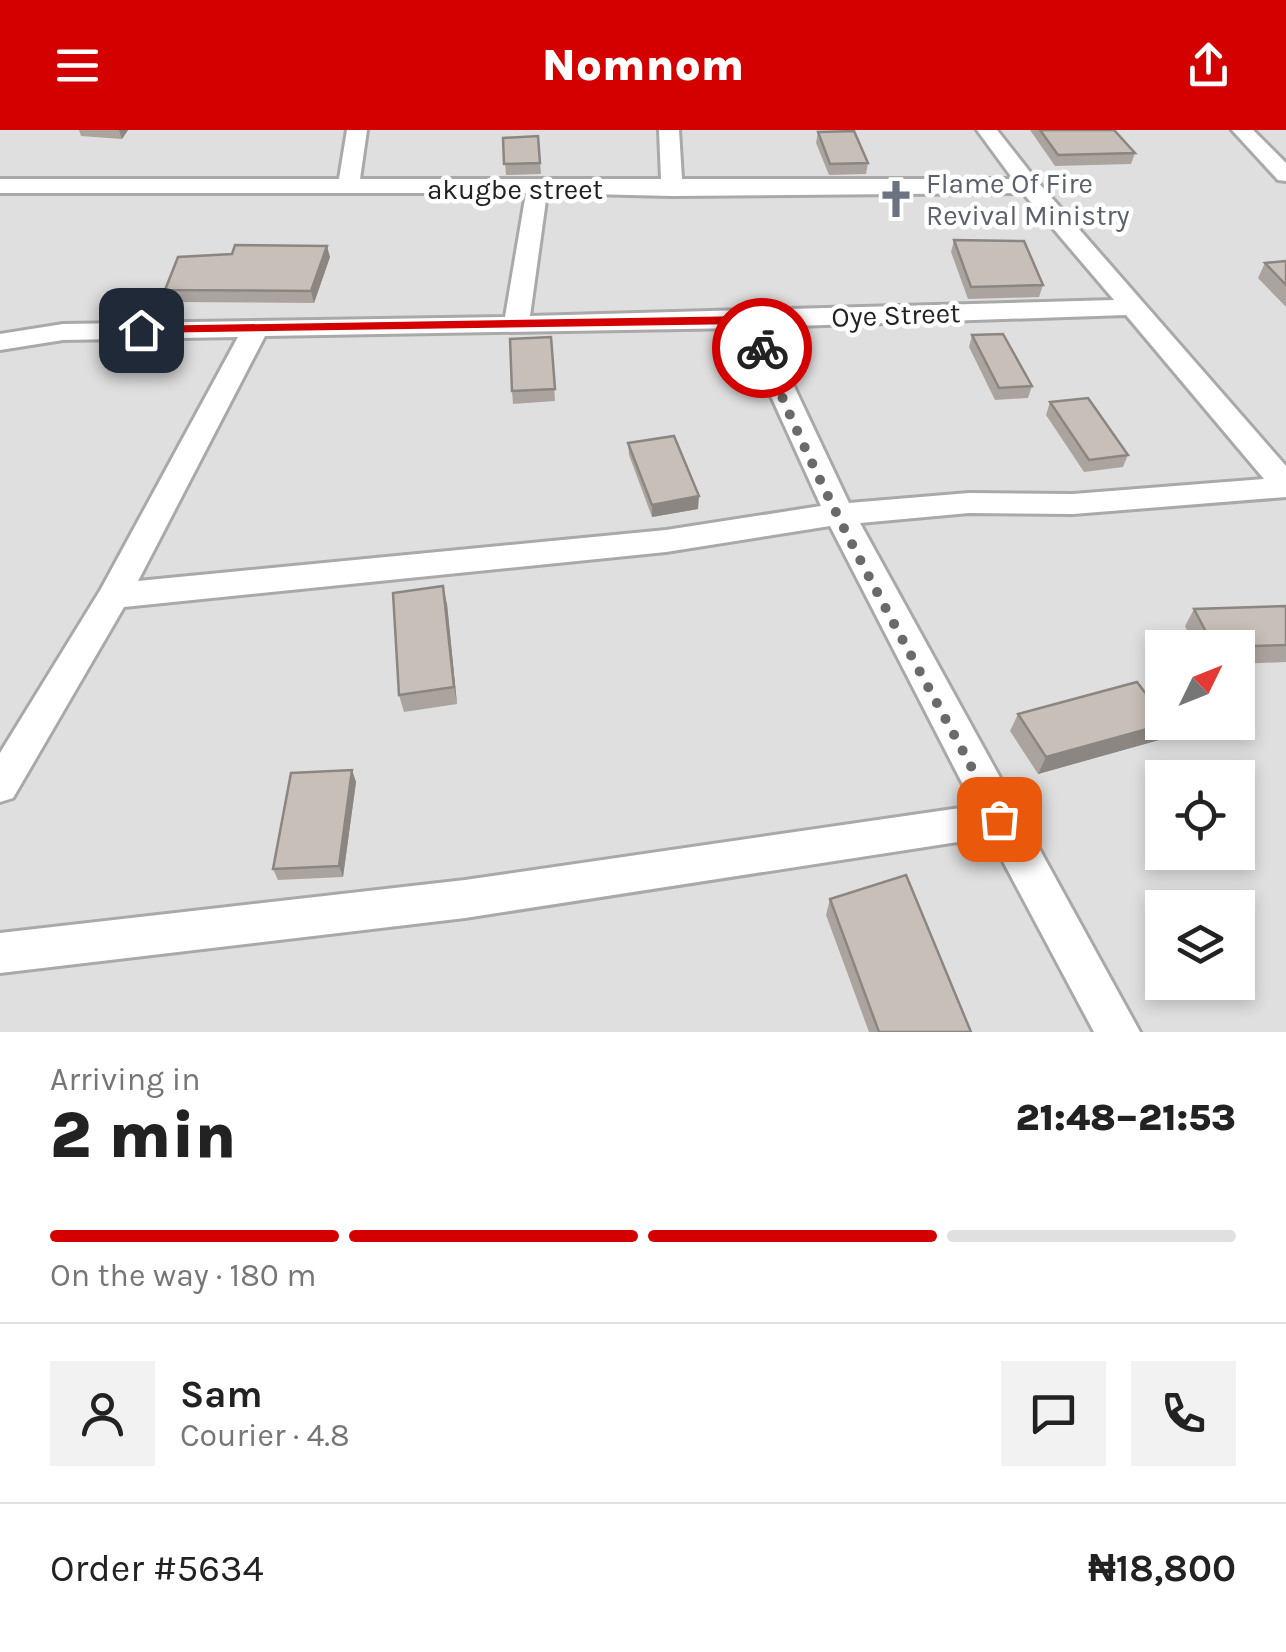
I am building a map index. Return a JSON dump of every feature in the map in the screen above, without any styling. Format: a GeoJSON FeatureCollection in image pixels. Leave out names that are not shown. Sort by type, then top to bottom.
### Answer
{"type":"FeatureCollection","features":[{"type":"Feature","properties":{"kind":"street"},"geometry":{"type":"LineString","coordinates":[[348,188],[357,130]]}},
{"type":"Feature","properties":{"kind":"street"},"geometry":{"type":"LineString","coordinates":[[670,130],[672,189]]}},
{"type":"Feature","properties":{"kind":"street"},"geometry":{"type":"LineString","coordinates":[[988,130],[1030,186],[1286,486]]}},
{"type":"Feature","properties":{"kind":"street"},"geometry":{"type":"LineString","coordinates":[[1242,130],[1286,175]]}},
{"type":"Feature","properties":{"kind":"street","name":"akugbe street"},"geometry":{"type":"LineString","coordinates":[[0,186],[1030,186]]}},
{"type":"Feature","properties":{"kind":"street"},"geometry":{"type":"LineString","coordinates":[[516,325],[537,189]]}},
{"type":"Feature","properties":{"kind":"street","name":"Oye Street"},"geometry":{"type":"LineString","coordinates":[[0,342],[64,332],[256,326],[750,320],[1134,307]]}},
{"type":"Feature","properties":{"kind":"street"},"geometry":{"type":"LineString","coordinates":[[750,320],[782,399],[839,514],[999,819],[1118,1032]]}},
{"type":"Feature","properties":{"kind":"street"},"geometry":{"type":"LineString","coordinates":[[0,786],[114,596],[256,326]]}},
{"type":"Feature","properties":{"kind":"street"},"geometry":{"type":"LineString","coordinates":[[114,596],[666,541],[839,514],[969,503],[1073,504],[1286,486]]}},
{"type":"Feature","properties":{"kind":"street"},"geometry":{"type":"LineString","coordinates":[[0,953],[464,899],[999,819]]}},
{"type":"Feature","properties":{"kind":"shaded area"},"geometry":{"type":"Polygon","coordinates":[[[0,130],[1286,130],[1286,1032],[0,1032],[0,130]]]}},
{"type":"Feature","properties":{"kind":"building"},"geometry":{"type":"Polygon","coordinates":[[[1040,130],[1114,130],[1135,153],[1058,155],[1040,130]]]}},
{"type":"Feature","properties":{"kind":"building"},"geometry":{"type":"Polygon","coordinates":[[[854,131],[868,163],[830,164],[818,132],[854,131]]]}},
{"type":"Feature","properties":{"kind":"building"},"geometry":{"type":"Polygon","coordinates":[[[538,136],[540,163],[504,164],[503,138],[538,136]]]}},
{"type":"Feature","properties":{"kind":"building"},"geometry":{"type":"Polygon","coordinates":[[[954,240],[1024,241],[1043,285],[971,287],[954,240]]]}},
{"type":"Feature","properties":{"kind":"building"},"geometry":{"type":"Polygon","coordinates":[[[235,245],[327,246],[311,291],[165,290],[178,257],[232,254],[235,245]]]}},
{"type":"Feature","properties":{"kind":"building"},"geometry":{"type":"Polygon","coordinates":[[[1286,261],[1286,285],[1265,263],[1286,261]]]}},
{"type":"Feature","properties":{"kind":"building"},"geometry":{"type":"Polygon","coordinates":[[[1003,334],[1032,386],[999,388],[972,335],[1003,334]]]}},
{"type":"Feature","properties":{"kind":"building"},"geometry":{"type":"Polygon","coordinates":[[[551,337],[555,389],[512,391],[510,339],[551,337]]]}},
{"type":"Feature","properties":{"kind":"building"},"geometry":{"type":"Polygon","coordinates":[[[1088,398],[1128,455],[1089,460],[1050,402],[1088,398]]]}},
{"type":"Feature","properties":{"kind":"building"},"geometry":{"type":"Polygon","coordinates":[[[674,436],[699,496],[652,505],[628,443],[674,436]]]}},
{"type":"Feature","properties":{"kind":"building"},"geometry":{"type":"Polygon","coordinates":[[[443,586],[454,687],[399,695],[393,593],[443,586]]]}},
{"type":"Feature","properties":{"kind":"building"},"geometry":{"type":"Polygon","coordinates":[[[1286,606],[1286,645],[1255,646],[1255,630],[1205,630],[1194,609],[1286,606]]]}},
{"type":"Feature","properties":{"kind":"building"},"geometry":{"type":"Polygon","coordinates":[[[1137,682],[1145,693],[1145,730],[1046,757],[1018,714],[1137,682]]]}},
{"type":"Feature","properties":{"kind":"building"},"geometry":{"type":"Polygon","coordinates":[[[352,770],[339,866],[273,869],[291,773],[352,770]]]}},
{"type":"Feature","properties":{"kind":"building"},"geometry":{"type":"Polygon","coordinates":[[[906,875],[971,1032],[879,1032],[830,899],[906,875]]]}},
{"type":"Feature","properties":{"kind":"way so far"},"geometry":{"type":"LineString","coordinates":[[762,348],[782,399],[839,514],[999,819]]}},
{"type":"Feature","properties":{"kind":"place","name":"Flame Of Fire Revival Ministry"},"geometry":{"type":"Point","coordinates":[896,199]}},
{"type":"Feature","properties":{"kind":"route"},"geometry":{"type":"LineString","coordinates":[[141,330],[750,320],[762,348]]}}]}
